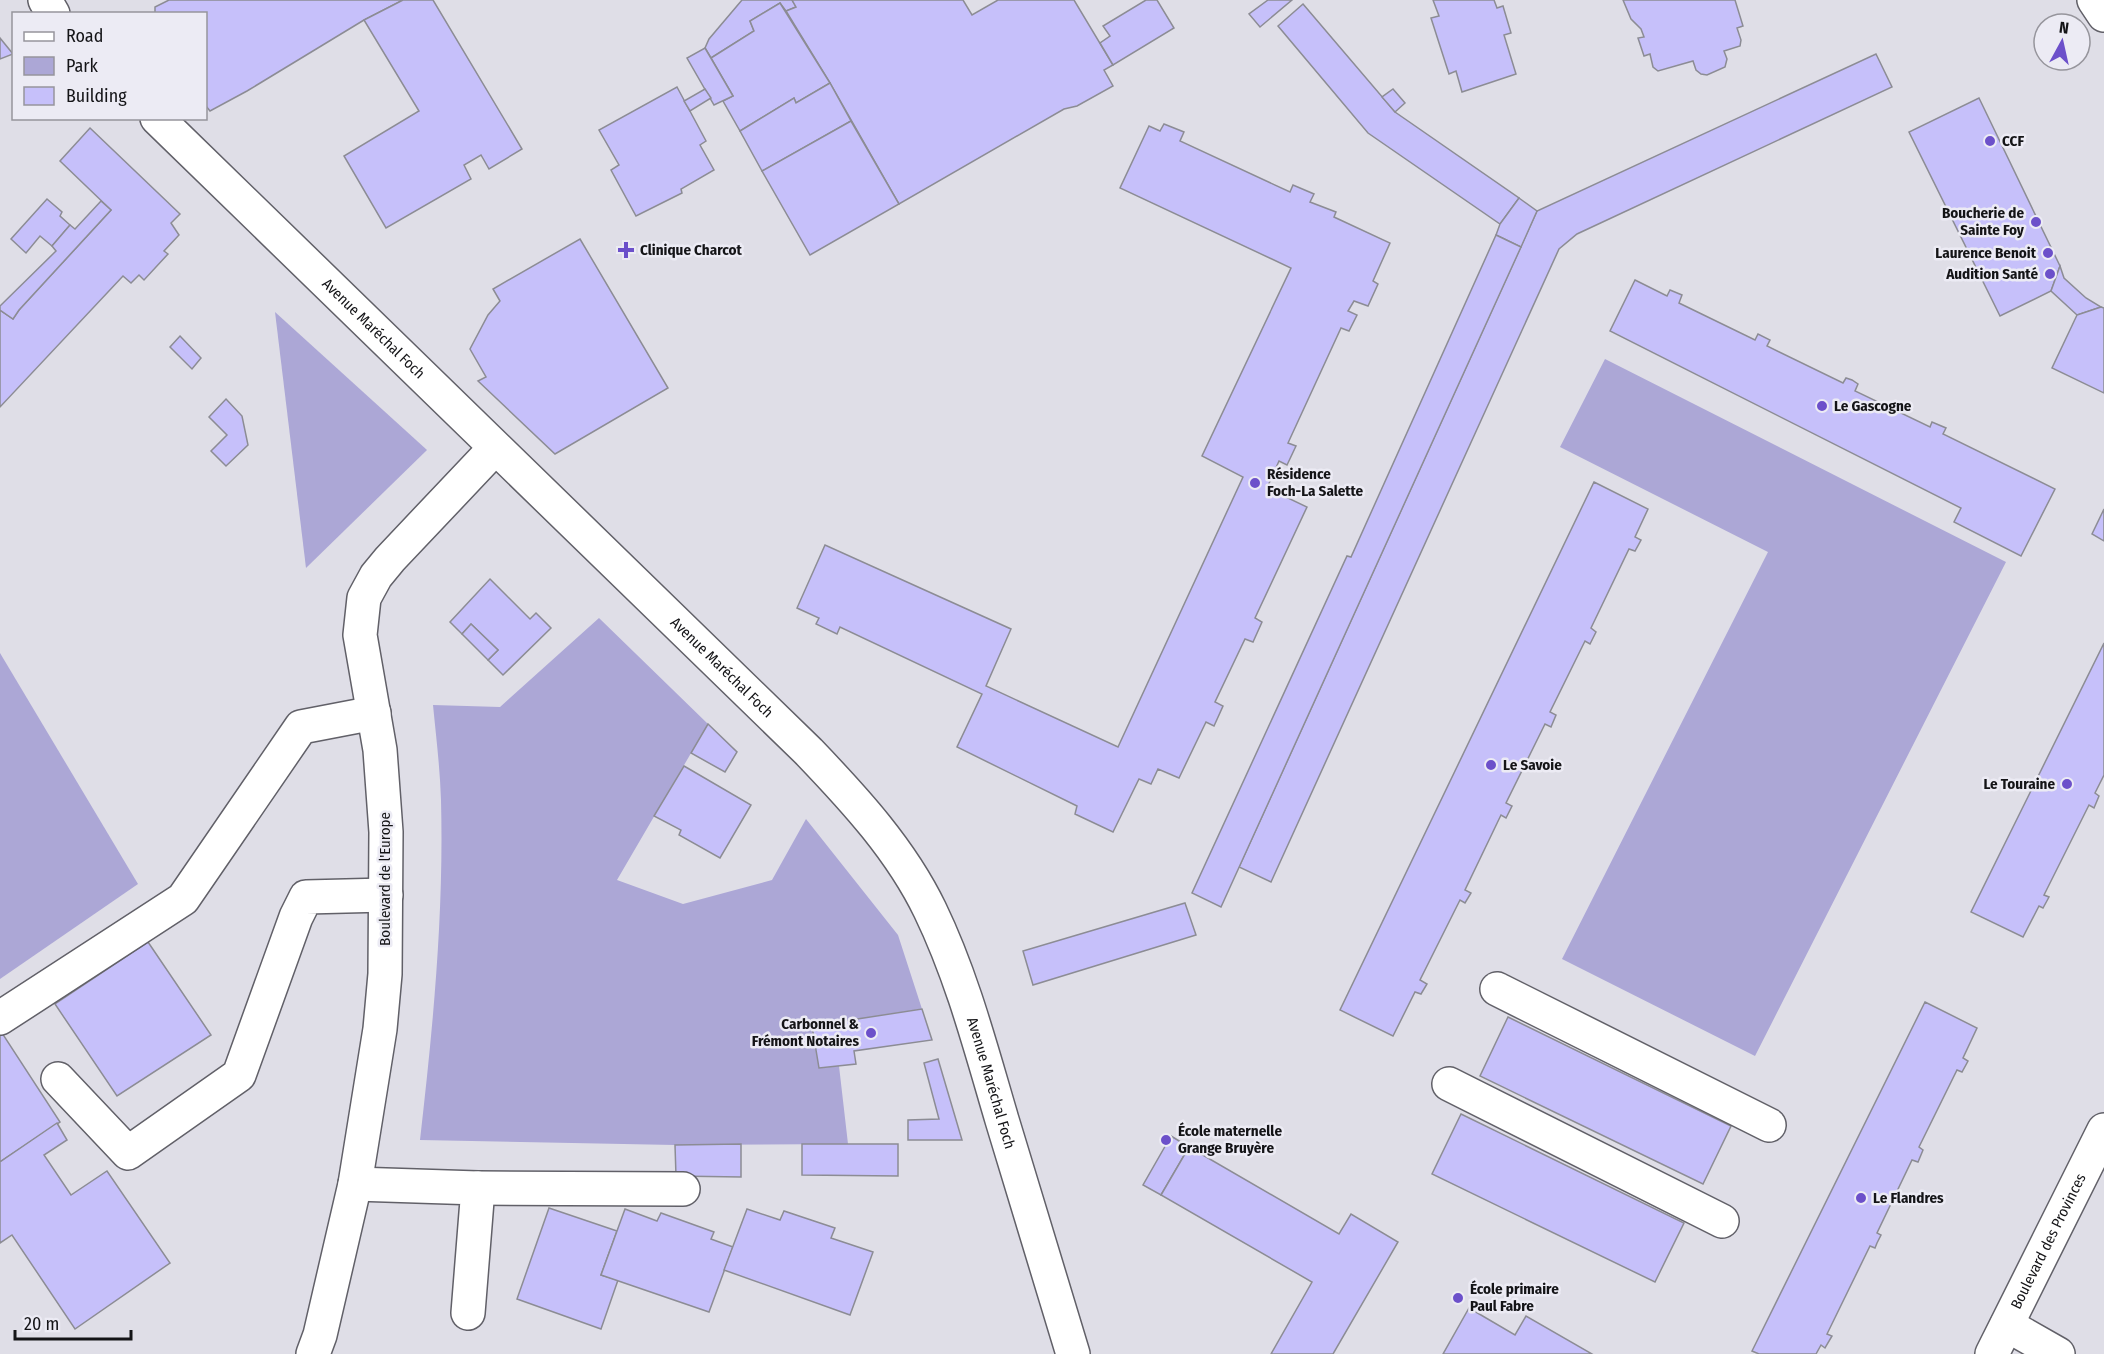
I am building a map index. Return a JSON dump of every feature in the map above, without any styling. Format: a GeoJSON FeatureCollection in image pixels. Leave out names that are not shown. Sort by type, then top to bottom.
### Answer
{"type":"FeatureCollection","features":[{"type":"Feature","properties":{"kind":"main road"},"geometry":{"type":"LineString","coordinates":[[2094,0],[2104,15]]}},
{"type":"Feature","properties":{"kind":"main road","name":"Avenue Maréchal Foch"},"geometry":{"type":"LineString","coordinates":[[159,120],[809,752],[864,810],[909,873],[930,910],[953,965],[977,1035],[1073,1354]]}},
{"type":"Feature","properties":{"kind":"main road","name":"Boulevard de l'Europe"},"geometry":{"type":"LineString","coordinates":[[313,1354],[320,1335],[355,1184],[380,1029],[385,974],[386,832],[380,750],[360,634],[364,597],[376,576],[390,559],[495,448]]}},
{"type":"Feature","properties":{"kind":"main road"},"geometry":{"type":"LineString","coordinates":[[0,1018],[183,899],[301,727],[374,712]]}},
{"type":"Feature","properties":{"kind":"main road"},"geometry":{"type":"LineString","coordinates":[[58,1079],[128,1153],[239,1075],[296,917],[306,897],[386,895]]}},
{"type":"Feature","properties":{"kind":"main road"},"geometry":{"type":"LineString","coordinates":[[1497,989],[1769,1125]]}},
{"type":"Feature","properties":{"kind":"main road"},"geometry":{"type":"LineString","coordinates":[[1449,1084],[1722,1221]]}},
{"type":"Feature","properties":{"kind":"main road","name":"Boulevard des Provinces"},"geometry":{"type":"LineString","coordinates":[[1992,1354],[2104,1130]]}},
{"type":"Feature","properties":{"kind":"main road"},"geometry":{"type":"LineString","coordinates":[[355,1184],[478,1188],[683,1189]]}},
{"type":"Feature","properties":{"kind":"main road"},"geometry":{"type":"LineString","coordinates":[[468,1313],[478,1188]]}},
{"type":"Feature","properties":{"kind":"main road"},"geometry":{"type":"LineString","coordinates":[[2007,1325],[2058,1354]]}},
{"type":"Feature","properties":{"kind":"green space"},"geometry":{"type":"Polygon","coordinates":[[[275,312],[427,450],[306,568],[275,312]]]}},
{"type":"Feature","properties":{"kind":"green space"},"geometry":{"type":"Polygon","coordinates":[[[1605,359],[2006,562],[1755,1056],[1562,959],[1768,552],[1560,447],[1605,359]]]}},
{"type":"Feature","properties":{"kind":"green space"},"geometry":{"type":"Polygon","coordinates":[[[599,618],[708,724],[617,880],[683,904],[772,880],[806,819],[898,935],[922,1009],[812,1026],[819,1068],[839,1066],[848,1144],[675,1145],[420,1140],[433,1013],[441,885],[440,788],[433,705],[500,707],[599,618]]]}},
{"type":"Feature","properties":{"kind":"green space"},"geometry":{"type":"Polygon","coordinates":[[[0,653],[138,884],[0,979],[0,653]]]}},
{"type":"Feature","properties":{"kind":"building"},"geometry":{"type":"Polygon","coordinates":[[[169,0],[403,0],[364,20],[210,111],[207,107],[207,12],[155,12],[155,7],[169,0]]]}},
{"type":"Feature","properties":{"kind":"building"},"geometry":{"type":"Polygon","coordinates":[[[403,0],[433,0],[522,149],[489,169],[481,155],[464,165],[471,179],[386,228],[344,156],[419,111],[364,20],[403,0]]]}},
{"type":"Feature","properties":{"kind":"building"},"geometry":{"type":"Polygon","coordinates":[[[742,0],[792,0],[796,7],[786,11],[780,3],[750,21],[754,31],[711,58],[705,48],[709,39],[742,0]]]}},
{"type":"Feature","properties":{"kind":"building"},"geometry":{"type":"Polygon","coordinates":[[[792,0],[963,0],[972,15],[998,0],[1074,0],[1113,65],[1104,70],[1113,86],[1077,106],[1064,109],[899,204],[786,11],[796,7],[792,0]]]}},
{"type":"Feature","properties":{"kind":"building"},"geometry":{"type":"Polygon","coordinates":[[[1146,0],[1157,0],[1174,28],[1113,65],[1100,43],[1110,36],[1103,26],[1146,0]]]}},
{"type":"Feature","properties":{"kind":"building"},"geometry":{"type":"Polygon","coordinates":[[[1268,0],[1292,0],[1260,27],[1249,14],[1268,0]]]}},
{"type":"Feature","properties":{"kind":"building"},"geometry":{"type":"Polygon","coordinates":[[[1433,0],[1494,0],[1497,8],[1503,6],[1511,33],[1504,35],[1516,74],[1462,92],[1456,71],[1449,74],[1431,18],[1439,16],[1433,0]]]}},
{"type":"Feature","properties":{"kind":"building"},"geometry":{"type":"Polygon","coordinates":[[[1623,0],[1735,0],[1743,26],[1737,28],[1741,40],[1740,46],[1724,51],[1727,59],[1725,67],[1707,75],[1696,70],[1693,61],[1658,71],[1653,67],[1650,54],[1644,56],[1638,38],[1644,37],[1641,29],[1631,19],[1623,0]]]}},
{"type":"Feature","properties":{"kind":"building"},"geometry":{"type":"Polygon","coordinates":[[[780,3],[830,83],[796,103],[794,98],[740,131],[723,101],[733,96],[711,58],[754,31],[750,21],[780,3]]]}},
{"type":"Feature","properties":{"kind":"building"},"geometry":{"type":"Polygon","coordinates":[[[1303,4],[1395,112],[1519,198],[1500,224],[1368,133],[1278,26],[1303,4]]]}},
{"type":"Feature","properties":{"kind":"building"},"geometry":{"type":"Polygon","coordinates":[[[0,38],[12,54],[0,59],[0,38]]]}},
{"type":"Feature","properties":{"kind":"building"},"geometry":{"type":"Polygon","coordinates":[[[705,48],[733,96],[714,105],[687,58],[705,48]]]}},
{"type":"Feature","properties":{"kind":"building"},"geometry":{"type":"Polygon","coordinates":[[[1876,54],[1892,87],[1577,234],[1559,249],[1271,882],[1239,867],[1537,211],[1876,54]]]}},
{"type":"Feature","properties":{"kind":"building"},"geometry":{"type":"Polygon","coordinates":[[[830,83],[851,121],[762,171],[740,131],[794,98],[796,103],[830,83]]]}},
{"type":"Feature","properties":{"kind":"building"},"geometry":{"type":"Polygon","coordinates":[[[677,87],[706,141],[700,145],[714,170],[681,189],[682,193],[636,216],[611,170],[619,165],[599,130],[677,87]]]}},
{"type":"Feature","properties":{"kind":"building"},"geometry":{"type":"Polygon","coordinates":[[[705,89],[711,98],[690,111],[684,101],[705,89]]]}},
{"type":"Feature","properties":{"kind":"building"},"geometry":{"type":"Polygon","coordinates":[[[1393,89],[1405,103],[1395,112],[1382,97],[1393,89]]]}},
{"type":"Feature","properties":{"kind":"building"},"geometry":{"type":"Polygon","coordinates":[[[1979,98],[2060,266],[2051,291],[2000,316],[1909,132],[1979,98]]]}},
{"type":"Feature","properties":{"kind":"building"},"geometry":{"type":"Polygon","coordinates":[[[851,121],[899,204],[810,255],[762,171],[851,121]]]}},
{"type":"Feature","properties":{"kind":"building","name":"Résidence Foch-La Salette"},"geometry":{"type":"Polygon","coordinates":[[[1164,124],[1184,132],[1180,141],[1290,192],[1293,185],[1314,194],[1310,202],[1336,212],[1334,217],[1390,243],[1373,281],[1378,284],[1368,306],[1354,301],[1348,311],[1357,315],[1349,331],[1341,328],[1288,443],[1296,446],[1287,465],[1279,461],[1267,488],[1307,507],[1255,618],[1262,622],[1253,642],[1245,639],[1215,702],[1223,706],[1214,726],[1206,722],[1179,778],[1158,769],[1151,784],[1139,779],[1113,832],[1075,814],[1077,806],[957,747],[982,694],[840,627],[837,634],[816,624],[819,618],[797,608],[825,545],[1011,629],[986,686],[1118,747],[1243,477],[1202,456],[1291,268],[1120,188],[1149,126],[1160,131],[1164,124]]]}},
{"type":"Feature","properties":{"kind":"building"},"geometry":{"type":"Polygon","coordinates":[[[90,128],[180,214],[171,223],[179,235],[164,251],[168,254],[144,280],[139,275],[131,283],[123,276],[0,407],[0,310],[13,319],[111,210],[60,161],[90,128]]]}},
{"type":"Feature","properties":{"kind":"building"},"geometry":{"type":"Polygon","coordinates":[[[1519,198],[1537,211],[1521,247],[1496,235],[1500,224],[1519,198]]]}},
{"type":"Feature","properties":{"kind":"building"},"geometry":{"type":"Polygon","coordinates":[[[47,199],[62,212],[60,216],[70,225],[52,246],[40,236],[26,253],[11,239],[47,199]]]}},
{"type":"Feature","properties":{"kind":"building"},"geometry":{"type":"Polygon","coordinates":[[[101,201],[111,210],[13,319],[0,310],[0,306],[56,251],[52,246],[70,225],[75,229],[101,201]]]}},
{"type":"Feature","properties":{"kind":"building"},"geometry":{"type":"Polygon","coordinates":[[[1496,235],[1521,247],[1221,907],[1192,893],[1347,556],[1351,557],[1496,235]]]}},
{"type":"Feature","properties":{"kind":"building"},"geometry":{"type":"Polygon","coordinates":[[[580,239],[668,388],[555,454],[478,381],[486,377],[470,349],[488,315],[500,301],[493,289],[580,239]]]}},
{"type":"Feature","properties":{"kind":"building"},"geometry":{"type":"Polygon","coordinates":[[[2060,266],[2064,278],[2086,298],[2101,307],[2077,315],[2051,291],[2060,266]]]}},
{"type":"Feature","properties":{"kind":"building","name":"Le Gascogne"},"geometry":{"type":"Polygon","coordinates":[[[1635,280],[1667,296],[1670,290],[1682,295],[1679,303],[1755,340],[1758,334],[1770,340],[1767,346],[1843,383],[1846,378],[1852,380],[1858,384],[1855,391],[1930,427],[1932,422],[1946,428],[1943,434],[2055,489],[2021,556],[1954,522],[1961,508],[1610,331],[1635,280]]]}},
{"type":"Feature","properties":{"kind":"building"},"geometry":{"type":"Polygon","coordinates":[[[2104,308],[2104,393],[2052,368],[2077,315],[2104,308]]]}},
{"type":"Feature","properties":{"kind":"building"},"geometry":{"type":"Polygon","coordinates":[[[180,336],[201,358],[192,369],[170,347],[180,336]]]}},
{"type":"Feature","properties":{"kind":"building"},"geometry":{"type":"Polygon","coordinates":[[[226,399],[242,416],[248,445],[226,466],[211,451],[227,435],[209,417],[226,399]]]}},
{"type":"Feature","properties":{"kind":"building","name":"Le Savoie"},"geometry":{"type":"Polygon","coordinates":[[[1594,482],[1648,509],[1635,537],[1641,540],[1635,551],[1629,549],[1591,628],[1596,632],[1590,644],[1585,641],[1550,712],[1556,715],[1551,727],[1545,724],[1506,803],[1512,806],[1506,818],[1501,815],[1465,890],[1471,893],[1465,903],[1460,900],[1420,980],[1427,984],[1421,994],[1415,992],[1393,1036],[1340,1010],[1594,482]]]}},
{"type":"Feature","properties":{"kind":"building"},"geometry":{"type":"Polygon","coordinates":[[[2104,509],[2104,541],[2092,534],[2104,509]]]}},
{"type":"Feature","properties":{"kind":"building"},"geometry":{"type":"Polygon","coordinates":[[[490,579],[530,619],[536,613],[551,628],[503,675],[488,660],[498,650],[471,624],[462,634],[450,622],[490,579]]]}},
{"type":"Feature","properties":{"kind":"building"},"geometry":{"type":"Polygon","coordinates":[[[471,624],[498,650],[488,660],[462,634],[471,624]]]}},
{"type":"Feature","properties":{"kind":"building","name":"Le Touraine"},"geometry":{"type":"Polygon","coordinates":[[[2104,643],[2104,775],[2095,793],[2099,796],[2094,808],[2089,805],[2044,895],[2049,897],[2043,908],[2039,906],[2023,937],[1971,912],[2104,643]]]}},
{"type":"Feature","properties":{"kind":"building"},"geometry":{"type":"Polygon","coordinates":[[[708,724],[737,752],[725,772],[691,753],[708,724]]]}},
{"type":"Feature","properties":{"kind":"building"},"geometry":{"type":"Polygon","coordinates":[[[684,766],[751,805],[720,858],[679,835],[681,830],[654,816],[684,766]]]}},
{"type":"Feature","properties":{"kind":"building"},"geometry":{"type":"Polygon","coordinates":[[[1185,903],[1196,935],[1033,985],[1023,951],[1185,903]]]}},
{"type":"Feature","properties":{"kind":"building"},"geometry":{"type":"Polygon","coordinates":[[[148,942],[211,1035],[117,1096],[55,1004],[148,942]]]}},
{"type":"Feature","properties":{"kind":"building","name":"Le Flandres"},"geometry":{"type":"Polygon","coordinates":[[[1925,1002],[1977,1028],[1963,1058],[1968,1061],[1962,1072],[1957,1070],[1919,1147],[1923,1150],[1918,1162],[1912,1160],[1877,1233],[1881,1235],[1875,1248],[1870,1246],[1827,1334],[1832,1336],[1825,1348],[1821,1345],[1816,1354],[1759,1354],[1752,1351],[1925,1002]]]}},
{"type":"Feature","properties":{"kind":"building","name":"Carbonnel & Frémont Notaires"},"geometry":{"type":"Polygon","coordinates":[[[922,1009],[932,1040],[854,1051],[856,1064],[819,1068],[812,1026],[922,1009]]]}},
{"type":"Feature","properties":{"kind":"building"},"geometry":{"type":"Polygon","coordinates":[[[1508,1017],[1731,1126],[1703,1184],[1480,1076],[1508,1017]]]}},
{"type":"Feature","properties":{"kind":"building"},"geometry":{"type":"Polygon","coordinates":[[[0,1030],[60,1122],[0,1162],[0,1030]]]}},
{"type":"Feature","properties":{"kind":"building"},"geometry":{"type":"Polygon","coordinates":[[[938,1059],[962,1140],[908,1140],[908,1120],[939,1119],[924,1063],[938,1059]]]}},
{"type":"Feature","properties":{"kind":"building"},"geometry":{"type":"Polygon","coordinates":[[[1461,1114],[1684,1223],[1655,1282],[1432,1174],[1461,1114]]]}},
{"type":"Feature","properties":{"kind":"building"},"geometry":{"type":"Polygon","coordinates":[[[57,1123],[67,1140],[44,1155],[71,1195],[107,1171],[170,1263],[75,1329],[12,1235],[0,1243],[0,1162],[57,1123]]]}},
{"type":"Feature","properties":{"kind":"building"},"geometry":{"type":"Polygon","coordinates":[[[1171,1136],[1189,1147],[1161,1195],[1143,1185],[1171,1136]]]}},
{"type":"Feature","properties":{"kind":"building"},"geometry":{"type":"Polygon","coordinates":[[[741,1144],[741,1177],[676,1176],[675,1145],[741,1144]]]}},
{"type":"Feature","properties":{"kind":"building"},"geometry":{"type":"Polygon","coordinates":[[[802,1144],[898,1144],[898,1176],[802,1175],[802,1144]]]}},
{"type":"Feature","properties":{"kind":"building"},"geometry":{"type":"Polygon","coordinates":[[[1189,1147],[1339,1234],[1351,1214],[1398,1242],[1333,1354],[1271,1354],[1312,1282],[1161,1195],[1189,1147]]]}},
{"type":"Feature","properties":{"kind":"building"},"geometry":{"type":"Polygon","coordinates":[[[549,1208],[617,1231],[601,1275],[618,1280],[601,1329],[517,1299],[549,1208]]]}},
{"type":"Feature","properties":{"kind":"building"},"geometry":{"type":"Polygon","coordinates":[[[625,1209],[657,1221],[661,1213],[714,1232],[711,1239],[733,1247],[709,1312],[601,1275],[625,1209]]]}},
{"type":"Feature","properties":{"kind":"building"},"geometry":{"type":"Polygon","coordinates":[[[747,1209],[780,1220],[784,1211],[835,1228],[831,1238],[873,1252],[850,1315],[724,1270],[747,1209]]]}},
{"type":"Feature","properties":{"kind":"building"},"geometry":{"type":"Polygon","coordinates":[[[1469,1308],[1515,1335],[1526,1316],[1592,1354],[1443,1354],[1469,1308]]]}},
{"type":"Feature","properties":{"kind":"place","name":"CCF"},"geometry":{"type":"Point","coordinates":[1990,141]}},
{"type":"Feature","properties":{"kind":"place","name":"Boucherie de Sainte Foy"},"geometry":{"type":"Point","coordinates":[2036,222]}},
{"type":"Feature","properties":{"kind":"place","name":"Clinique Charcot"},"geometry":{"type":"Point","coordinates":[626,250]}},
{"type":"Feature","properties":{"kind":"place","name":"Laurence Benoit"},"geometry":{"type":"Point","coordinates":[2048,253]}},
{"type":"Feature","properties":{"kind":"place","name":"Audition Santé"},"geometry":{"type":"Point","coordinates":[2050,274]}},
{"type":"Feature","properties":{"kind":"place","name":"Le Gascogne"},"geometry":{"type":"Point","coordinates":[1822,406]}},
{"type":"Feature","properties":{"kind":"place","name":"Résidence Foch-La Salette"},"geometry":{"type":"Point","coordinates":[1255,483]}},
{"type":"Feature","properties":{"kind":"place","name":"Le Savoie"},"geometry":{"type":"Point","coordinates":[1491,765]}},
{"type":"Feature","properties":{"kind":"place","name":"Le Touraine"},"geometry":{"type":"Point","coordinates":[2067,784]}},
{"type":"Feature","properties":{"kind":"place","name":"Carbonnel & Frémont Notaires"},"geometry":{"type":"Point","coordinates":[871,1033]}},
{"type":"Feature","properties":{"kind":"place","name":"École maternelle Grange Bruyère"},"geometry":{"type":"Point","coordinates":[1166,1140]}},
{"type":"Feature","properties":{"kind":"place","name":"Le Flandres"},"geometry":{"type":"Point","coordinates":[1861,1198]}},
{"type":"Feature","properties":{"kind":"place","name":"École primaire Paul Fabre"},"geometry":{"type":"Point","coordinates":[1458,1298]}}]}
